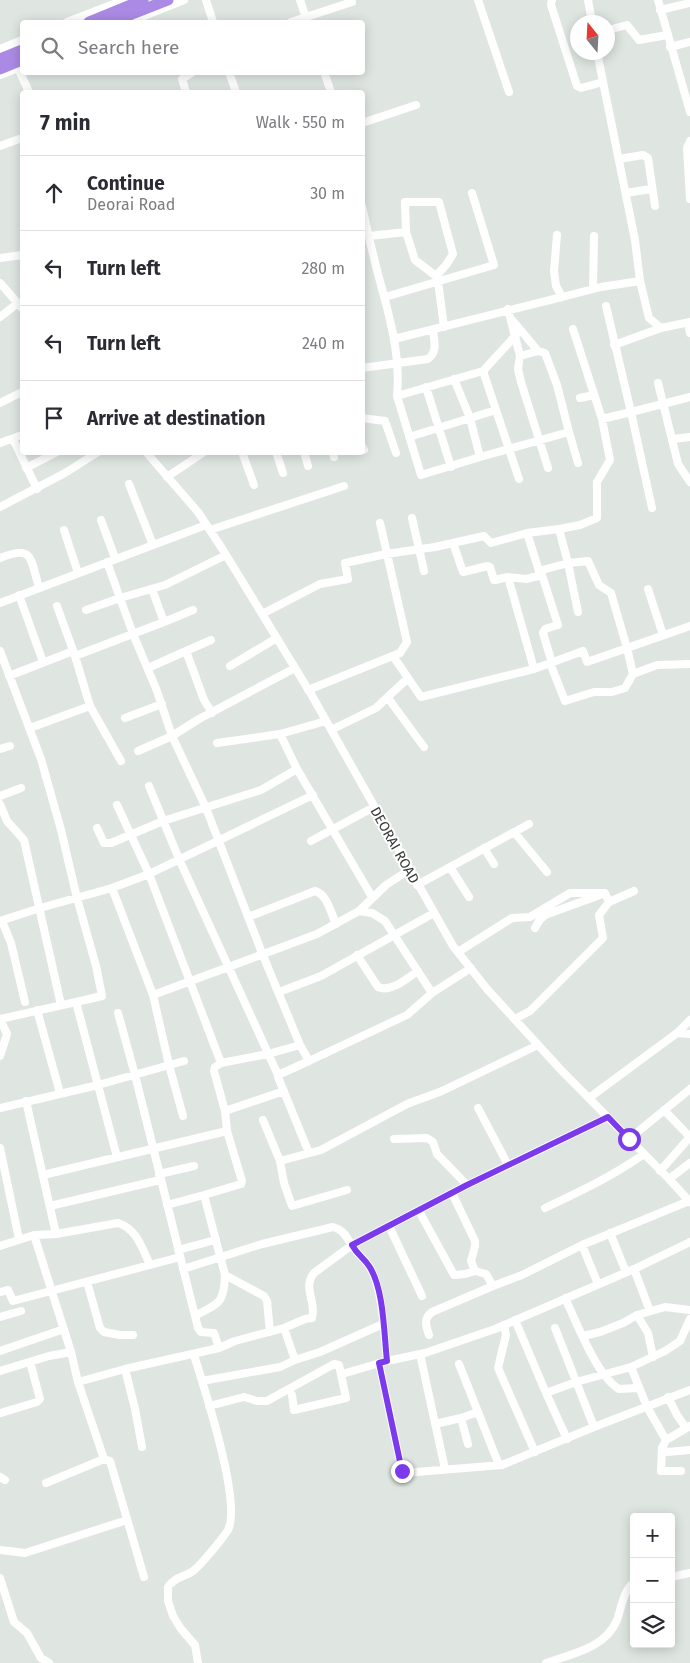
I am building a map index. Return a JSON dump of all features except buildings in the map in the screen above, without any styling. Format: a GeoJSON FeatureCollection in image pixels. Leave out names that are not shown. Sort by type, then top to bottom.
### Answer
{"type":"FeatureCollection","features":[{"type":"Feature","properties":{"kind":"highway"},"geometry":{"type":"LineString","coordinates":[[94,20],[135,4],[168,0]]}},
{"type":"Feature","properties":{"kind":"highway"},"geometry":{"type":"LineString","coordinates":[[115,20],[135,4]]}},
{"type":"Feature","properties":{"kind":"highway"},"geometry":{"type":"LineString","coordinates":[[0,59],[20,51]]}},
{"type":"Feature","properties":{"kind":"highway"},"geometry":{"type":"LineString","coordinates":[[0,69],[20,65]]}},
{"type":"Feature","properties":{"kind":"street"},"geometry":{"type":"LineString","coordinates":[[134,20],[184,0]]}},
{"type":"Feature","properties":{"kind":"street"},"geometry":{"type":"LineString","coordinates":[[206,0],[212,20]]}},
{"type":"Feature","properties":{"kind":"street"},"geometry":{"type":"LineString","coordinates":[[300,0],[307,20],[352,2]]}},
{"type":"Feature","properties":{"kind":"street"},"geometry":{"type":"LineString","coordinates":[[478,0],[509,92]]}},
{"type":"Feature","properties":{"kind":"street"},"geometry":{"type":"LineString","coordinates":[[552,0],[551,5],[577,86],[581,88],[602,82]]}},
{"type":"Feature","properties":{"kind":"street"},"geometry":{"type":"LineString","coordinates":[[588,0],[591,15]]}},
{"type":"Feature","properties":{"kind":"street"},"geometry":{"type":"LineString","coordinates":[[658,0],[690,112]]}},
{"type":"Feature","properties":{"kind":"street"},"geometry":{"type":"LineString","coordinates":[[660,10],[690,3]]}},
{"type":"Feature","properties":{"kind":"street"},"geometry":{"type":"LineString","coordinates":[[75,20],[135,4]]}},
{"type":"Feature","properties":{"kind":"street"},"geometry":{"type":"LineString","coordinates":[[615,28],[627,24],[639,40],[667,35]]}},
{"type":"Feature","properties":{"kind":"street"},"geometry":{"type":"LineString","coordinates":[[0,49],[20,41]]}},
{"type":"Feature","properties":{"kind":"street"},"geometry":{"type":"LineString","coordinates":[[670,47],[690,42]]}},
{"type":"Feature","properties":{"kind":"street"},"geometry":{"type":"LineString","coordinates":[[598,60],[635,240],[640,281],[649,318],[662,328]]}},
{"type":"Feature","properties":{"kind":"street"},"geometry":{"type":"LineString","coordinates":[[0,75],[20,65]]}},
{"type":"Feature","properties":{"kind":"street"},"geometry":{"type":"LineString","coordinates":[[24,75],[28,90]]}},
{"type":"Feature","properties":{"kind":"street"},"geometry":{"type":"LineString","coordinates":[[185,90],[182,79],[188,75]]}},
{"type":"Feature","properties":{"kind":"street"},"geometry":{"type":"LineString","coordinates":[[230,75],[235,90]]}},
{"type":"Feature","properties":{"kind":"street"},"geometry":{"type":"LineString","coordinates":[[325,75],[330,90]]}},
{"type":"Feature","properties":{"kind":"street"},"geometry":{"type":"LineString","coordinates":[[680,82],[690,80]]}},
{"type":"Feature","properties":{"kind":"street"},"geometry":{"type":"LineString","coordinates":[[365,122],[416,105]]}},
{"type":"Feature","properties":{"kind":"street"},"geometry":{"type":"LineString","coordinates":[[0,146],[20,139]]}},
{"type":"Feature","properties":{"kind":"street"},"geometry":{"type":"LineString","coordinates":[[690,141],[686,148],[690,199]]}},
{"type":"Feature","properties":{"kind":"street"},"geometry":{"type":"LineString","coordinates":[[619,159],[643,155],[648,158],[655,206]]}},
{"type":"Feature","properties":{"kind":"street"},"geometry":{"type":"LineString","coordinates":[[626,193],[652,189]]}},
{"type":"Feature","properties":{"kind":"street"},"geometry":{"type":"LineString","coordinates":[[384,298],[437,279],[494,265],[472,193]]}},
{"type":"Feature","properties":{"kind":"street"},"geometry":{"type":"LineString","coordinates":[[437,279],[453,254],[439,202],[405,202],[406,232],[415,260],[437,279],[444,327]]}},
{"type":"Feature","properties":{"kind":"street"},"geometry":{"type":"LineString","coordinates":[[365,227],[369,236],[392,325],[398,384],[397,396],[421,475],[569,432]]}},
{"type":"Feature","properties":{"kind":"street"},"geometry":{"type":"LineString","coordinates":[[369,236],[406,232]]}},
{"type":"Feature","properties":{"kind":"street"},"geometry":{"type":"LineString","coordinates":[[557,234],[554,270],[556,286],[562,297]]}},
{"type":"Feature","properties":{"kind":"street"},"geometry":{"type":"LineString","coordinates":[[593,289],[594,236]]}},
{"type":"Feature","properties":{"kind":"street"},"geometry":{"type":"LineString","coordinates":[[0,258],[20,255]]}},
{"type":"Feature","properties":{"kind":"street"},"geometry":{"type":"LineString","coordinates":[[394,339],[510,313],[593,289],[640,281]]}},
{"type":"Feature","properties":{"kind":"street"},"geometry":{"type":"LineString","coordinates":[[0,283],[20,305],[0,318]]}},
{"type":"Feature","properties":{"kind":"street"},"geometry":{"type":"LineString","coordinates":[[606,306],[652,508]]}},
{"type":"Feature","properties":{"kind":"street"},"geometry":{"type":"LineString","coordinates":[[510,313],[520,356],[518,369],[548,468]]}},
{"type":"Feature","properties":{"kind":"street"},"geometry":{"type":"LineString","coordinates":[[510,313],[538,351]]}},
{"type":"Feature","properties":{"kind":"street"},"geometry":{"type":"LineString","coordinates":[[614,345],[662,328],[689,322],[690,333]]}},
{"type":"Feature","properties":{"kind":"street"},"geometry":{"type":"LineString","coordinates":[[262,614],[320,584],[348,580],[344,563],[484,536],[491,543],[527,533],[580,525],[597,518],[597,482],[610,460],[602,419],[574,329]]}},
{"type":"Feature","properties":{"kind":"street"},"geometry":{"type":"LineString","coordinates":[[365,368],[428,359],[433,354],[435,348],[433,330]]}},
{"type":"Feature","properties":{"kind":"street"},"geometry":{"type":"LineString","coordinates":[[397,396],[483,371],[516,335]]}},
{"type":"Feature","properties":{"kind":"street"},"geometry":{"type":"LineString","coordinates":[[520,356],[538,351],[545,353],[554,377],[578,463]]}},
{"type":"Feature","properties":{"kind":"street"},"geometry":{"type":"LineString","coordinates":[[483,371],[519,479]]}},
{"type":"Feature","properties":{"kind":"street"},"geometry":{"type":"LineString","coordinates":[[454,379],[470,418],[480,457]]}},
{"type":"Feature","properties":{"kind":"street"},"geometry":{"type":"LineString","coordinates":[[658,383],[678,464],[690,482]]}},
{"type":"Feature","properties":{"kind":"street"},"geometry":{"type":"LineString","coordinates":[[426,387],[451,467]]}},
{"type":"Feature","properties":{"kind":"street"},"geometry":{"type":"LineString","coordinates":[[0,402],[20,393]]}},
{"type":"Feature","properties":{"kind":"street"},"geometry":{"type":"LineString","coordinates":[[580,398],[594,395]]}},
{"type":"Feature","properties":{"kind":"street"},"geometry":{"type":"LineString","coordinates":[[602,419],[690,397]]}},
{"type":"Feature","properties":{"kind":"street"},"geometry":{"type":"LineString","coordinates":[[410,437],[496,410]]}},
{"type":"Feature","properties":{"kind":"street"},"geometry":{"type":"LineString","coordinates":[[365,418],[385,421],[396,453]]}},
{"type":"Feature","properties":{"kind":"street"},"geometry":{"type":"LineString","coordinates":[[0,443],[20,436]]}},
{"type":"Feature","properties":{"kind":"street"},"geometry":{"type":"LineString","coordinates":[[673,439],[690,437]]}},
{"type":"Feature","properties":{"kind":"street"},"geometry":{"type":"LineString","coordinates":[[13,439],[20,455]]}},
{"type":"Feature","properties":{"kind":"street"},"geometry":{"type":"LineString","coordinates":[[20,455],[37,489]]}},
{"type":"Feature","properties":{"kind":"street"},"geometry":{"type":"LineString","coordinates":[[26,468],[51,455]]}},
{"type":"Feature","properties":{"kind":"street"},"geometry":{"type":"LineString","coordinates":[[84,455],[89,459]]}},
{"type":"Feature","properties":{"kind":"street"},"geometry":{"type":"LineString","coordinates":[[0,507],[37,489],[94,455]]}},
{"type":"Feature","properties":{"kind":"street","name":"DEORAI ROAD"},"geometry":{"type":"LineString","coordinates":[[149,455],[198,512],[226,555],[308,690],[417,885],[458,952],[538,1045],[669,1179],[689,1202]]}},
{"type":"Feature","properties":{"kind":"street"},"geometry":{"type":"LineString","coordinates":[[167,477],[200,455]]}},
{"type":"Feature","properties":{"kind":"street"},"geometry":{"type":"LineString","coordinates":[[243,455],[254,485]]}},
{"type":"Feature","properties":{"kind":"street"},"geometry":{"type":"LineString","coordinates":[[277,455],[284,473]]}},
{"type":"Feature","properties":{"kind":"street"},"geometry":{"type":"LineString","coordinates":[[305,455],[308,466]]}},
{"type":"Feature","properties":{"kind":"street"},"geometry":{"type":"LineString","coordinates":[[129,484],[153,544]]}},
{"type":"Feature","properties":{"kind":"street"},"geometry":{"type":"LineString","coordinates":[[0,603],[153,544],[344,486]]}},
{"type":"Feature","properties":{"kind":"street"},"geometry":{"type":"LineString","coordinates":[[412,518],[424,571]]}},
{"type":"Feature","properties":{"kind":"street"},"geometry":{"type":"LineString","coordinates":[[101,520],[116,558]]}},
{"type":"Feature","properties":{"kind":"street"},"geometry":{"type":"LineString","coordinates":[[308,690],[400,653],[407,642],[380,523]]}},
{"type":"Feature","properties":{"kind":"street"},"geometry":{"type":"LineString","coordinates":[[559,529],[578,612]]}},
{"type":"Feature","properties":{"kind":"street"},"geometry":{"type":"LineString","coordinates":[[64,530],[78,573]]}},
{"type":"Feature","properties":{"kind":"street"},"geometry":{"type":"LineString","coordinates":[[527,533],[558,625],[545,629],[543,633],[551,663],[565,701],[594,692],[612,692],[625,688],[633,674],[657,665],[690,664]]}},
{"type":"Feature","properties":{"kind":"street"},"geometry":{"type":"LineString","coordinates":[[453,543],[463,572],[488,566],[494,580],[508,577],[526,579],[568,563],[588,562],[598,585],[611,593],[633,674]]}},
{"type":"Feature","properties":{"kind":"street"},"geometry":{"type":"LineString","coordinates":[[0,558],[16,552],[24,552],[30,557],[39,587]]}},
{"type":"Feature","properties":{"kind":"street"},"geometry":{"type":"LineString","coordinates":[[86,610],[165,585],[226,555]]}},
{"type":"Feature","properties":{"kind":"street"},"geometry":{"type":"LineString","coordinates":[[107,562],[133,634],[162,704],[172,736],[206,808],[262,954],[300,1045],[309,1060]]}},
{"type":"Feature","properties":{"kind":"street"},"geometry":{"type":"LineString","coordinates":[[508,577],[534,669]]}},
{"type":"Feature","properties":{"kind":"street"},"geometry":{"type":"LineString","coordinates":[[152,589],[164,622]]}},
{"type":"Feature","properties":{"kind":"street"},"geometry":{"type":"LineString","coordinates":[[648,590],[663,635]]}},
{"type":"Feature","properties":{"kind":"street"},"geometry":{"type":"LineString","coordinates":[[19,595],[43,662]]}},
{"type":"Feature","properties":{"kind":"street"},"geometry":{"type":"LineString","coordinates":[[57,606],[90,706],[121,761]]}},
{"type":"Feature","properties":{"kind":"street"},"geometry":{"type":"LineString","coordinates":[[9,676],[43,662],[74,654],[133,634],[193,610]]}},
{"type":"Feature","properties":{"kind":"street"},"geometry":{"type":"LineString","coordinates":[[393,656],[421,697],[534,669],[583,651],[587,662],[690,626]]}},
{"type":"Feature","properties":{"kind":"street"},"geometry":{"type":"LineString","coordinates":[[230,666],[277,638]]}},
{"type":"Feature","properties":{"kind":"street"},"geometry":{"type":"LineString","coordinates":[[148,668],[210,640]]}},
{"type":"Feature","properties":{"kind":"street"},"geometry":{"type":"LineString","coordinates":[[0,651],[41,759],[61,830],[102,996],[0,1019],[7,1034],[0,1056]]}},
{"type":"Feature","properties":{"kind":"street"},"geometry":{"type":"LineString","coordinates":[[186,651],[204,700],[212,713]]}},
{"type":"Feature","properties":{"kind":"street"},"geometry":{"type":"LineString","coordinates":[[138,751],[172,736],[295,668]]}},
{"type":"Feature","properties":{"kind":"street"},"geometry":{"type":"LineString","coordinates":[[331,730],[376,708],[408,678]]}},
{"type":"Feature","properties":{"kind":"street"},"geometry":{"type":"LineString","coordinates":[[388,698],[424,747]]}},
{"type":"Feature","properties":{"kind":"street"},"geometry":{"type":"LineString","coordinates":[[125,718],[162,704]]}},
{"type":"Feature","properties":{"kind":"street"},"geometry":{"type":"LineString","coordinates":[[30,728],[90,706]]}},
{"type":"Feature","properties":{"kind":"street"},"geometry":{"type":"LineString","coordinates":[[217,743],[280,734],[326,721]]}},
{"type":"Feature","properties":{"kind":"street"},"geometry":{"type":"LineString","coordinates":[[280,734],[297,769],[372,897]]}},
{"type":"Feature","properties":{"kind":"street"},"geometry":{"type":"LineString","coordinates":[[0,749],[10,746]]}},
{"type":"Feature","properties":{"kind":"street"},"geometry":{"type":"LineString","coordinates":[[97,828],[102,839],[107,844],[163,821],[261,790],[297,769]]}},
{"type":"Feature","properties":{"kind":"street"},"geometry":{"type":"LineString","coordinates":[[150,786],[179,859],[278,1075],[309,1153]]}},
{"type":"Feature","properties":{"kind":"street"},"geometry":{"type":"LineString","coordinates":[[0,796],[21,788]]}},
{"type":"Feature","properties":{"kind":"street"},"geometry":{"type":"LineString","coordinates":[[25,1002],[11,943],[1,921],[112,888],[149,874],[313,796]]}},
{"type":"Feature","properties":{"kind":"street"},"geometry":{"type":"LineString","coordinates":[[0,804],[8,821],[24,840],[61,1005]]}},
{"type":"Feature","properties":{"kind":"street"},"geometry":{"type":"LineString","coordinates":[[116,805],[149,874],[221,1063]]}},
{"type":"Feature","properties":{"kind":"street"},"geometry":{"type":"LineString","coordinates":[[311,841],[374,807]]}},
{"type":"Feature","properties":{"kind":"street"},"geometry":{"type":"LineString","coordinates":[[417,885],[529,824]]}},
{"type":"Feature","properties":{"kind":"street"},"geometry":{"type":"LineString","coordinates":[[514,832],[548,872]]}},
{"type":"Feature","properties":{"kind":"street"},"geometry":{"type":"LineString","coordinates":[[484,848],[494,864]]}},
{"type":"Feature","properties":{"kind":"street"},"geometry":{"type":"LineString","coordinates":[[450,866],[469,896]]}},
{"type":"Feature","properties":{"kind":"street"},"geometry":{"type":"LineString","coordinates":[[153,995],[317,934],[359,911],[372,897],[409,870]]}},
{"type":"Feature","properties":{"kind":"street"},"geometry":{"type":"LineString","coordinates":[[112,888],[153,995],[183,1116]]}},
{"type":"Feature","properties":{"kind":"street"},"geometry":{"type":"LineString","coordinates":[[248,917],[315,891],[320,892],[324,897],[336,924]]}},
{"type":"Feature","properties":{"kind":"street"},"geometry":{"type":"LineString","coordinates":[[515,1019],[530,1011],[603,938],[599,915],[609,902],[634,891]]}},
{"type":"Feature","properties":{"kind":"street"},"geometry":{"type":"LineString","coordinates":[[458,952],[512,918],[530,917],[570,893],[605,893]]}},
{"type":"Feature","properties":{"kind":"street"},"geometry":{"type":"LineString","coordinates":[[605,893],[609,902]]}},
{"type":"Feature","properties":{"kind":"street"},"geometry":{"type":"LineString","coordinates":[[535,928],[538,921],[545,915],[605,893]]}},
{"type":"Feature","properties":{"kind":"street"},"geometry":{"type":"LineString","coordinates":[[359,911],[372,913],[385,921],[432,993]]}},
{"type":"Feature","properties":{"kind":"street"},"geometry":{"type":"LineString","coordinates":[[279,992],[321,976],[434,913]]}},
{"type":"Feature","properties":{"kind":"street"},"geometry":{"type":"LineString","coordinates":[[357,955],[378,987],[382,989],[390,988],[418,971]]}},
{"type":"Feature","properties":{"kind":"street"},"geometry":{"type":"LineString","coordinates":[[278,1075],[407,1015],[432,993],[471,968]]}},
{"type":"Feature","properties":{"kind":"street"},"geometry":{"type":"LineString","coordinates":[[76,1002],[117,1158]]}},
{"type":"Feature","properties":{"kind":"street"},"geometry":{"type":"LineString","coordinates":[[37,1010],[60,1093]]}},
{"type":"Feature","properties":{"kind":"street"},"geometry":{"type":"LineString","coordinates":[[118,1013],[199,1330],[214,1333],[219,1348]]}},
{"type":"Feature","properties":{"kind":"street"},"geometry":{"type":"LineString","coordinates":[[589,1098],[677,1033],[690,1020]]}},
{"type":"Feature","properties":{"kind":"street"},"geometry":{"type":"LineString","coordinates":[[677,1033],[690,1034]]}},
{"type":"Feature","properties":{"kind":"street"},"geometry":{"type":"LineString","coordinates":[[167,1206],[241,1184],[242,1181],[227,1131],[225,1111],[214,1071],[215,1067],[221,1063],[268,1054],[300,1045]]}},
{"type":"Feature","properties":{"kind":"street"},"geometry":{"type":"LineString","coordinates":[[280,1161],[321,1150],[406,1104],[442,1090],[538,1045]]}},
{"type":"Feature","properties":{"kind":"street"},"geometry":{"type":"LineString","coordinates":[[0,1108],[98,1085],[184,1061]]}},
{"type":"Feature","properties":{"kind":"street"},"geometry":{"type":"LineString","coordinates":[[629,1139],[690,1089]]}},
{"type":"Feature","properties":{"kind":"street"},"geometry":{"type":"LineString","coordinates":[[225,1111],[284,1091]]}},
{"type":"Feature","properties":{"kind":"street"},"geometry":{"type":"LineString","coordinates":[[26,1101],[56,1234]]}},
{"type":"Feature","properties":{"kind":"street"},"geometry":{"type":"LineString","coordinates":[[478,1108],[508,1165]]}},
{"type":"Feature","properties":{"kind":"street"},"geometry":{"type":"LineString","coordinates":[[660,1171],[690,1137],[664,1110]]}},
{"type":"Feature","properties":{"kind":"street"},"geometry":{"type":"LineString","coordinates":[[78,1382],[194,1355],[312,1318],[314,1308],[308,1287],[310,1278],[352,1245],[467,1185],[608,1117]]}},
{"type":"Feature","properties":{"kind":"street"},"geometry":{"type":"LineString","coordinates":[[263,1120],[280,1161],[284,1183],[292,1206],[347,1190]]}},
{"type":"Feature","properties":{"kind":"street"},"geometry":{"type":"LineString","coordinates":[[43,1175],[227,1131]]}},
{"type":"Feature","properties":{"kind":"street"},"geometry":{"type":"LineString","coordinates":[[394,1139],[427,1138],[433,1142],[437,1154],[467,1185]]}},
{"type":"Feature","properties":{"kind":"street"},"geometry":{"type":"LineString","coordinates":[[0,1148],[18,1239]]}},
{"type":"Feature","properties":{"kind":"street"},"geometry":{"type":"LineString","coordinates":[[545,1208],[622,1170],[644,1154]]}},
{"type":"Feature","properties":{"kind":"street"},"geometry":{"type":"LineString","coordinates":[[669,1179],[690,1163]]}},
{"type":"Feature","properties":{"kind":"street"},"geometry":{"type":"LineString","coordinates":[[50,1206],[194,1166]]}},
{"type":"Feature","properties":{"kind":"street"},"geometry":{"type":"LineString","coordinates":[[681,1193],[690,1189]]}},
{"type":"Feature","properties":{"kind":"street"},"geometry":{"type":"LineString","coordinates":[[452,1194],[475,1241],[471,1262],[475,1270]]}},
{"type":"Feature","properties":{"kind":"street"},"geometry":{"type":"LineString","coordinates":[[195,1316],[218,1304],[223,1297],[225,1275],[204,1195]]}},
{"type":"Feature","properties":{"kind":"street"},"geometry":{"type":"LineString","coordinates":[[429,1335],[425,1322],[428,1315],[432,1312],[522,1275],[610,1233],[689,1202]]}},
{"type":"Feature","properties":{"kind":"street"},"geometry":{"type":"LineString","coordinates":[[419,1211],[453,1273],[458,1275],[475,1270],[486,1274],[493,1286]]}},
{"type":"Feature","properties":{"kind":"street"},"geometry":{"type":"LineString","coordinates":[[0,1246],[34,1234],[56,1234],[118,1223],[126,1225],[134,1231],[150,1265]]}},
{"type":"Feature","properties":{"kind":"street"},"geometry":{"type":"LineString","coordinates":[[388,1226],[422,1296]]}},
{"type":"Feature","properties":{"kind":"street"},"geometry":{"type":"LineString","coordinates":[[183,1269],[262,1244],[333,1228],[345,1233],[357,1254],[369,1265],[377,1284],[382,1310],[383,1362],[402,1471],[405,1473],[499,1465],[690,1390]]}},
{"type":"Feature","properties":{"kind":"street"},"geometry":{"type":"LineString","coordinates":[[610,1233],[650,1311]]}},
{"type":"Feature","properties":{"kind":"street"},"geometry":{"type":"LineString","coordinates":[[34,1234],[71,1352],[78,1382],[104,1459]]}},
{"type":"Feature","properties":{"kind":"street"},"geometry":{"type":"LineString","coordinates":[[0,1292],[8,1290],[13,1301],[150,1265],[216,1240]]}},
{"type":"Feature","properties":{"kind":"street"},"geometry":{"type":"LineString","coordinates":[[342,1374],[420,1354],[504,1325],[690,1242]]}},
{"type":"Feature","properties":{"kind":"street"},"geometry":{"type":"LineString","coordinates":[[582,1245],[598,1284]]}},
{"type":"Feature","properties":{"kind":"street"},"geometry":{"type":"LineString","coordinates":[[225,1275],[264,1296],[267,1301],[270,1332]]}},
{"type":"Feature","properties":{"kind":"street"},"geometry":{"type":"LineString","coordinates":[[87,1282],[100,1328],[104,1332],[133,1335]]}},
{"type":"Feature","properties":{"kind":"street"},"geometry":{"type":"LineString","coordinates":[[565,1298],[603,1374],[619,1389],[638,1388]]}},
{"type":"Feature","properties":{"kind":"street"},"geometry":{"type":"LineString","coordinates":[[583,1336],[624,1323],[636,1315],[665,1307],[690,1310]]}},
{"type":"Feature","properties":{"kind":"street"},"geometry":{"type":"LineString","coordinates":[[0,1317],[21,1311]]}},
{"type":"Feature","properties":{"kind":"street"},"geometry":{"type":"LineString","coordinates":[[636,1315],[648,1333],[653,1357]]}},
{"type":"Feature","properties":{"kind":"street"},"geometry":{"type":"LineString","coordinates":[[546,1393],[576,1382],[630,1367],[653,1357],[680,1341],[690,1319]]}},
{"type":"Feature","properties":{"kind":"street"},"geometry":{"type":"LineString","coordinates":[[515,1320],[567,1439]]}},
{"type":"Feature","properties":{"kind":"street"},"geometry":{"type":"LineString","coordinates":[[202,1381],[280,1367],[320,1352],[383,1324]]}},
{"type":"Feature","properties":{"kind":"street"},"geometry":{"type":"LineString","coordinates":[[504,1325],[506,1335],[498,1368],[535,1452]]}},
{"type":"Feature","properties":{"kind":"street"},"geometry":{"type":"LineString","coordinates":[[284,1328],[295,1360]]}},
{"type":"Feature","properties":{"kind":"street"},"geometry":{"type":"LineString","coordinates":[[555,1328],[594,1428]]}},
{"type":"Feature","properties":{"kind":"street"},"geometry":{"type":"LineString","coordinates":[[0,1351],[64,1329]]}},
{"type":"Feature","properties":{"kind":"street"},"geometry":{"type":"LineString","coordinates":[[0,1371],[71,1352]]}},
{"type":"Feature","properties":{"kind":"street"},"geometry":{"type":"LineString","coordinates":[[420,1354],[445,1469]]}},
{"type":"Feature","properties":{"kind":"street"},"geometry":{"type":"LineString","coordinates":[[194,1355],[222,1451],[229,1487],[231,1513],[230,1524],[222,1537],[195,1570],[174,1580],[168,1587],[168,1602],[176,1623],[195,1645],[198,1663]]}},
{"type":"Feature","properties":{"kind":"street"},"geometry":{"type":"LineString","coordinates":[[1,1413],[40,1400],[30,1362]]}},
{"type":"Feature","properties":{"kind":"street"},"geometry":{"type":"LineString","coordinates":[[209,1406],[244,1396],[257,1401],[267,1401],[336,1364],[339,1365],[346,1398],[294,1410],[292,1395]]}},
{"type":"Feature","properties":{"kind":"street"},"geometry":{"type":"LineString","coordinates":[[458,1364],[499,1465]]}},
{"type":"Feature","properties":{"kind":"street"},"geometry":{"type":"LineString","coordinates":[[630,1367],[647,1407],[666,1440]]}},
{"type":"Feature","properties":{"kind":"street"},"geometry":{"type":"LineString","coordinates":[[125,1370],[142,1447]]}},
{"type":"Feature","properties":{"kind":"street"},"geometry":{"type":"LineString","coordinates":[[668,1398],[677,1415],[688,1427],[666,1440],[662,1448],[661,1471],[681,1471]]}},
{"type":"Feature","properties":{"kind":"street"},"geometry":{"type":"LineString","coordinates":[[435,1424],[478,1412]]}},
{"type":"Feature","properties":{"kind":"street"},"geometry":{"type":"LineString","coordinates":[[461,1418],[468,1444]]}},
{"type":"Feature","properties":{"kind":"street"},"geometry":{"type":"LineString","coordinates":[[662,1448],[667,1452],[690,1450]]}},
{"type":"Feature","properties":{"kind":"street"},"geometry":{"type":"LineString","coordinates":[[46,1483],[104,1459],[112,1462],[144,1577]]}},
{"type":"Feature","properties":{"kind":"street"},"geometry":{"type":"LineString","coordinates":[[0,1550],[25,1553],[127,1520]]}},
{"type":"Feature","properties":{"kind":"street"},"geometry":{"type":"LineString","coordinates":[[675,1576],[690,1573]]}},
{"type":"Feature","properties":{"kind":"street"},"geometry":{"type":"LineString","coordinates":[[0,1578],[14,1622],[27,1633],[41,1658],[49,1663]]}},
{"type":"Feature","properties":{"kind":"street"},"geometry":{"type":"LineString","coordinates":[[546,1663],[589,1647],[606,1636],[616,1622],[625,1593],[630,1587]]}},
{"type":"Feature","properties":{"kind":"route"},"geometry":{"type":"LineString","coordinates":[[402,1471],[379,1363],[387,1361],[382,1310],[377,1284],[369,1265],[357,1254],[352,1245],[553,1142],[608,1117],[629,1139]]}}]}
